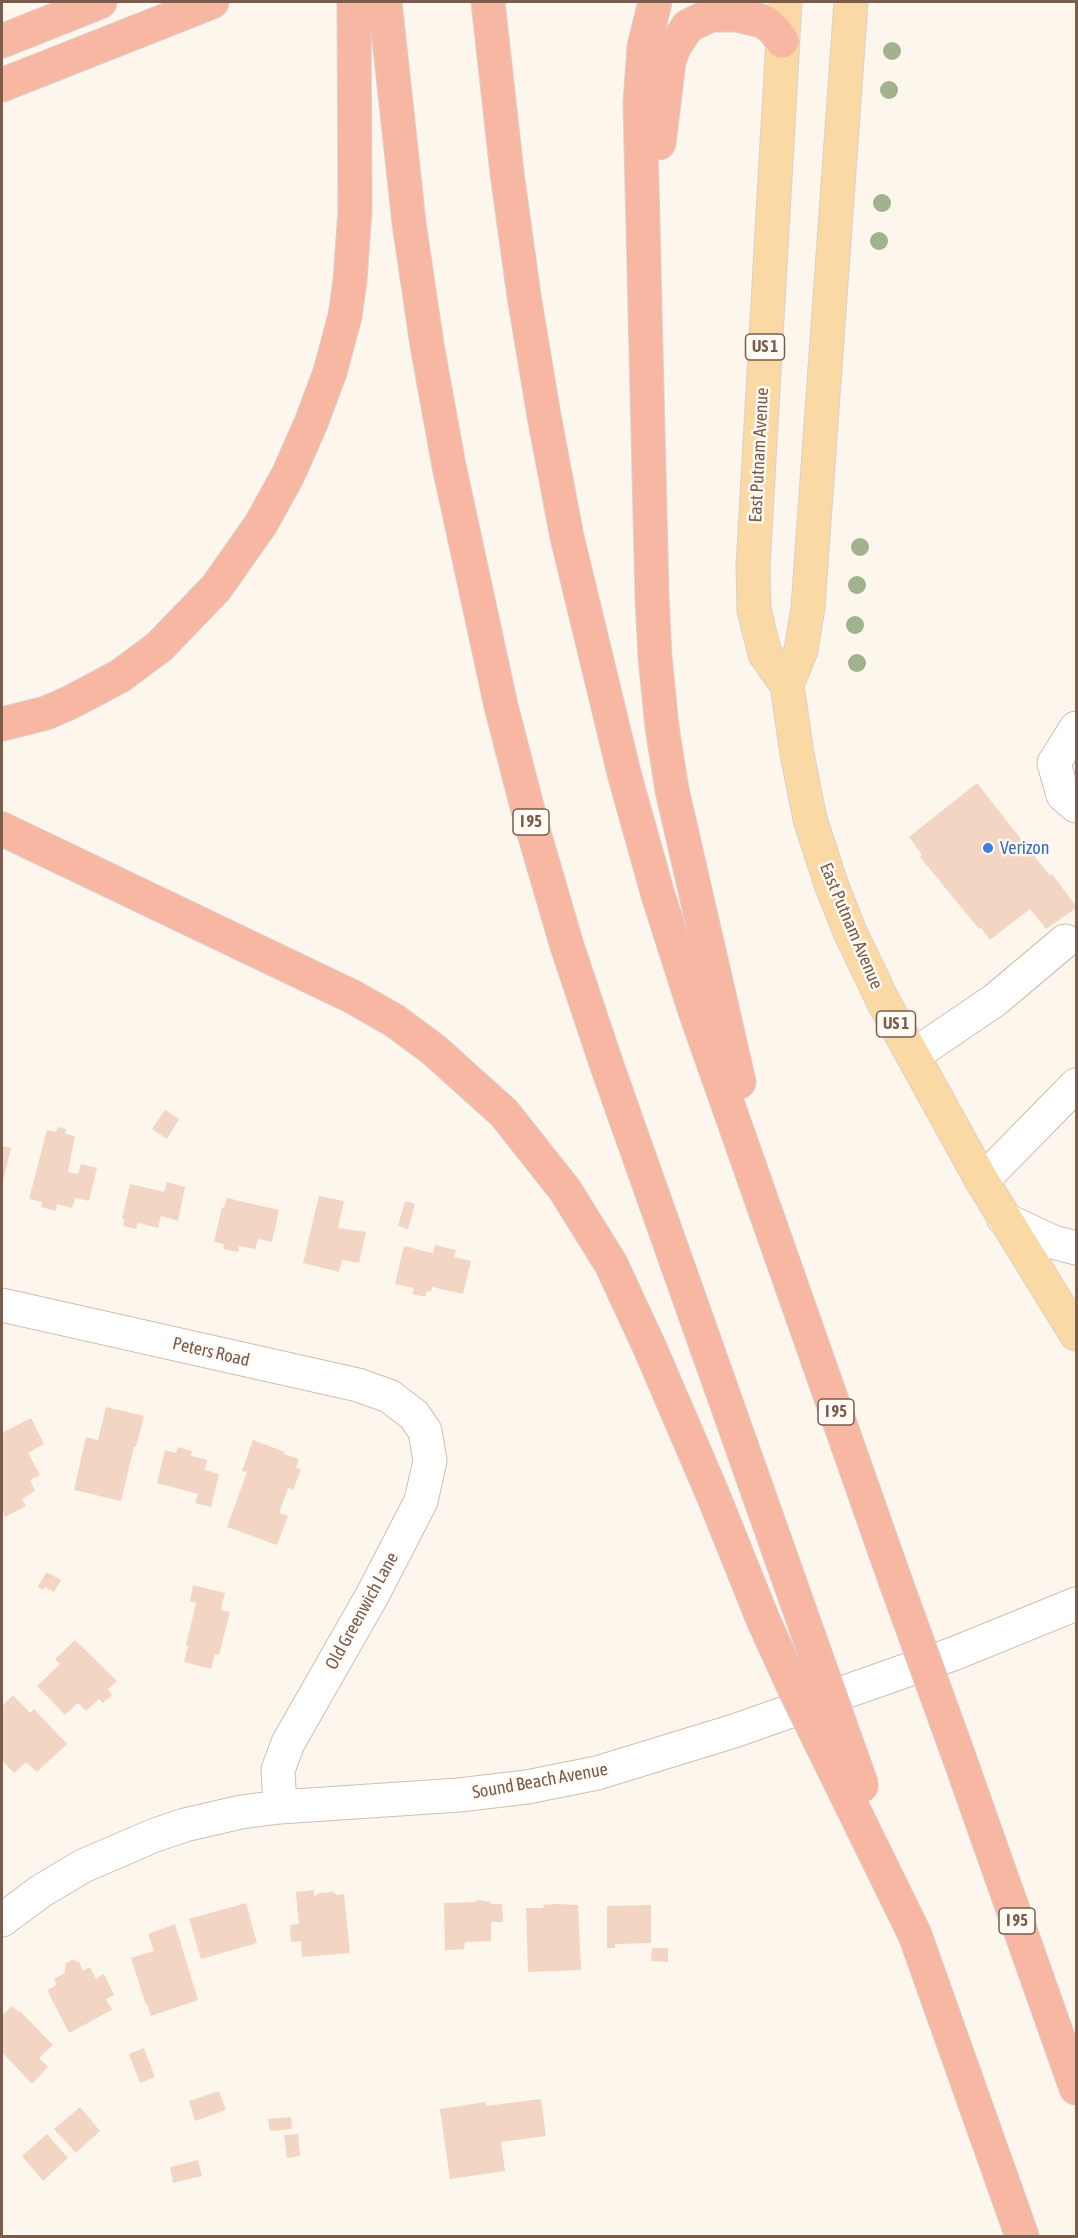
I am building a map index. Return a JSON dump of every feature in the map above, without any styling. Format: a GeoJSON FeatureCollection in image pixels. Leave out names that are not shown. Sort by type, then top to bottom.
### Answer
{"type":"FeatureCollection","features":[{"type":"Feature","properties":{"kind":"highway"},"geometry":{"type":"LineString","coordinates":[[2,40],[100,2]]}},
{"type":"Feature","properties":{"kind":"highway"},"geometry":{"type":"LineString","coordinates":[[2,85],[211,2]]}},
{"type":"Feature","properties":{"kind":"highway"},"geometry":{"type":"LineString","coordinates":[[2,724],[46,712],[71,702],[120,676],[159,647],[216,588],[261,524],[288,475],[330,372],[345,316],[349,289],[355,211],[354,2]]}},
{"type":"Feature","properties":{"kind":"highway","name":"I 95"},"geometry":{"type":"LineString","coordinates":[[385,2],[409,222],[427,345],[449,466],[501,706],[542,859],[567,946],[599,1042],[1022,2236]]}},
{"type":"Feature","properties":{"kind":"highway","name":"I 95"},"geometry":{"type":"LineString","coordinates":[[488,2],[507,172],[524,296],[563,515],[592,647],[658,895],[695,1011],[776,1244],[1077,2088]]}},
{"type":"Feature","properties":{"kind":"highway"},"geometry":{"type":"LineString","coordinates":[[655,2],[644,47],[640,103],[652,596],[662,727],[672,790],[776,1244]]}},
{"type":"Feature","properties":{"kind":"highway"},"geometry":{"type":"LineString","coordinates":[[645,294],[666,79],[674,47],[688,26],[711,15],[723,14],[752,17],[765,22],[782,41]]}},
{"type":"Feature","properties":{"kind":"highway"},"geometry":{"type":"LineString","coordinates":[[2,829],[353,997],[395,1022],[434,1050],[504,1113],[565,1190],[611,1264],[658,1367],[764,1622],[915,1935]]}},
{"type":"Feature","properties":{"kind":"main road","name":"East Putnam Avenue"},"geometry":{"type":"LineString","coordinates":[[785,2],[753,566],[754,610],[765,654],[787,685],[797,754],[810,819],[831,884],[850,932],[884,1003],[982,1181],[1077,1334]]}},
{"type":"Feature","properties":{"kind":"main road"},"geometry":{"type":"LineString","coordinates":[[787,685],[801,650],[808,607],[851,2]]}},
{"type":"Feature","properties":{"kind":"street"},"geometry":{"type":"LineString","coordinates":[[1077,728],[1054,763],[1063,795],[1077,806]]}},
{"type":"Feature","properties":{"kind":"street"},"geometry":{"type":"LineString","coordinates":[[914,1055],[995,1000],[1065,941]]}},
{"type":"Feature","properties":{"kind":"street"},"geometry":{"type":"LineString","coordinates":[[982,1181],[1077,1085]]}},
{"type":"Feature","properties":{"kind":"street"},"geometry":{"type":"LineString","coordinates":[[1004,1219],[1053,1242],[1077,1248]]}},
{"type":"Feature","properties":{"kind":"street","name":"Peters Road"},"geometry":{"type":"LineString","coordinates":[[2,1305],[358,1385],[389,1396],[414,1415]]}},
{"type":"Feature","properties":{"kind":"street","name":"Old Greenwich Lane"},"geometry":{"type":"LineString","coordinates":[[280,1807],[278,1770],[288,1743],[373,1594],[421,1502],[428,1474],[429,1453],[424,1431],[414,1415]]}},
{"type":"Feature","properties":{"kind":"street","name":"Sound Beach Avenue"},"geometry":{"type":"LineString","coordinates":[[2,1920],[41,1891],[83,1866],[155,1835],[215,1818],[280,1807],[482,1793],[545,1784],[597,1773],[734,1731],[952,1653],[1077,1605]]}},
{"type":"Feature","properties":{"kind":"building"},"geometry":{"type":"Polygon","coordinates":[[[977,783],[1076,906],[1046,929],[1030,909],[990,940],[920,857],[922,855],[909,837],[977,783]]]}},
{"type":"Feature","properties":{"kind":"building"},"geometry":{"type":"Polygon","coordinates":[[[165,1110],[179,1119],[167,1139],[152,1129],[165,1110]]]}},
{"type":"Feature","properties":{"kind":"building"},"geometry":{"type":"Polygon","coordinates":[[[58,1127],[66,1129],[65,1134],[75,1136],[68,1172],[78,1174],[81,1164],[97,1168],[89,1201],[75,1198],[72,1208],[57,1204],[56,1211],[41,1207],[42,1202],[29,1199],[47,1130],[56,1132],[58,1127]]]}},
{"type":"Feature","properties":{"kind":"building"},"geometry":{"type":"Polygon","coordinates":[[[2,1146],[11,1148],[3,1181],[2,1181],[2,1146]]]}},
{"type":"Feature","properties":{"kind":"building"},"geometry":{"type":"Polygon","coordinates":[[[167,1182],[185,1187],[178,1221],[161,1216],[158,1228],[138,1223],[136,1229],[123,1226],[124,1219],[122,1219],[130,1184],[164,1192],[167,1182]]]}},
{"type":"Feature","properties":{"kind":"building"},"geometry":{"type":"Polygon","coordinates":[[[319,1196],[344,1201],[338,1228],[366,1232],[359,1263],[342,1260],[339,1272],[303,1263],[319,1196]]]}},
{"type":"Feature","properties":{"kind":"building"},"geometry":{"type":"Polygon","coordinates":[[[227,1198],[279,1210],[272,1242],[258,1239],[255,1249],[239,1246],[238,1252],[223,1249],[224,1244],[214,1242],[222,1207],[224,1208],[227,1198]]]}},
{"type":"Feature","properties":{"kind":"building"},"geometry":{"type":"Polygon","coordinates":[[[405,1201],[415,1204],[408,1229],[398,1226],[405,1201]]]}},
{"type":"Feature","properties":{"kind":"building"},"geometry":{"type":"Polygon","coordinates":[[[435,1245],[456,1250],[454,1257],[471,1261],[463,1294],[432,1287],[431,1292],[427,1291],[425,1297],[412,1294],[414,1288],[395,1284],[404,1246],[433,1253],[435,1245]]]}},
{"type":"Feature","properties":{"kind":"building"},"geometry":{"type":"Polygon","coordinates":[[[106,1407],[144,1416],[121,1501],[74,1490],[86,1437],[98,1440],[106,1407]]]}},
{"type":"Feature","properties":{"kind":"building"},"geometry":{"type":"Polygon","coordinates":[[[31,1418],[44,1444],[28,1453],[40,1475],[30,1480],[35,1491],[22,1499],[26,1506],[5,1517],[2,1509],[2,1433],[31,1418]]]}},
{"type":"Feature","properties":{"kind":"building"},"geometry":{"type":"Polygon","coordinates":[[[253,1440],[299,1459],[296,1468],[301,1469],[293,1490],[288,1488],[279,1513],[288,1516],[277,1545],[227,1527],[247,1472],[242,1471],[253,1440]]]}},
{"type":"Feature","properties":{"kind":"building"},"geometry":{"type":"Polygon","coordinates":[[[178,1447],[192,1451],[191,1456],[207,1460],[205,1470],[219,1474],[211,1507],[195,1503],[198,1494],[157,1483],[165,1450],[176,1453],[178,1447]]]}},
{"type":"Feature","properties":{"kind":"building"},"geometry":{"type":"Polygon","coordinates":[[[46,1572],[61,1580],[54,1592],[45,1587],[43,1590],[38,1587],[46,1572]]]}},
{"type":"Feature","properties":{"kind":"building"},"geometry":{"type":"Polygon","coordinates":[[[193,1585],[225,1593],[221,1610],[230,1612],[219,1655],[215,1654],[211,1669],[184,1662],[196,1603],[190,1601],[193,1585]]]}},
{"type":"Feature","properties":{"kind":"building"},"geometry":{"type":"Polygon","coordinates":[[[75,1640],[117,1681],[108,1689],[112,1695],[103,1703],[99,1699],[86,1711],[78,1703],[65,1715],[37,1686],[60,1664],[55,1659],[75,1640]]]}},
{"type":"Feature","properties":{"kind":"building"},"geometry":{"type":"Polygon","coordinates":[[[13,1695],[30,1713],[34,1709],[67,1744],[37,1772],[26,1762],[14,1773],[2,1760],[2,1706],[13,1695]]]}},
{"type":"Feature","properties":{"kind":"building"},"geometry":{"type":"Polygon","coordinates":[[[314,1890],[314,1897],[319,1893],[344,1894],[350,1953],[302,1957],[301,1941],[291,1942],[290,1925],[299,1924],[296,1892],[314,1890]]]}},
{"type":"Feature","properties":{"kind":"building"},"geometry":{"type":"Polygon","coordinates":[[[478,1900],[491,1902],[491,1904],[502,1904],[503,1922],[491,1922],[491,1941],[465,1942],[464,1949],[445,1950],[444,1903],[478,1900]]]}},
{"type":"Feature","properties":{"kind":"building"},"geometry":{"type":"Polygon","coordinates":[[[246,1903],[257,1943],[201,1959],[189,1919],[246,1903]]]}},
{"type":"Feature","properties":{"kind":"building"},"geometry":{"type":"Polygon","coordinates":[[[543,1905],[578,1905],[581,1970],[528,1972],[526,1908],[544,1908],[543,1905]]]}},
{"type":"Feature","properties":{"kind":"building"},"geometry":{"type":"Polygon","coordinates":[[[651,1905],[651,1943],[615,1944],[615,1948],[607,1948],[607,1906],[651,1905]]]}},
{"type":"Feature","properties":{"kind":"building"},"geometry":{"type":"Polygon","coordinates":[[[175,1924],[198,2000],[151,2016],[131,1958],[154,1951],[148,1934],[175,1924]]]}},
{"type":"Feature","properties":{"kind":"building"},"geometry":{"type":"Polygon","coordinates":[[[652,1948],[668,1948],[668,1962],[651,1961],[652,1948]]]}},
{"type":"Feature","properties":{"kind":"building"},"geometry":{"type":"Polygon","coordinates":[[[72,1960],[79,1962],[83,1971],[90,1967],[96,1979],[104,1974],[114,1995],[106,1999],[112,2010],[69,2033],[47,1990],[57,1985],[54,1979],[65,1973],[66,1963],[72,1960]]]}},
{"type":"Feature","properties":{"kind":"building"},"geometry":{"type":"Polygon","coordinates":[[[12,2006],[20,2011],[53,2045],[39,2058],[48,2067],[32,2084],[2,2052],[2,2016],[12,2006]]]}},
{"type":"Feature","properties":{"kind":"building"},"geometry":{"type":"Polygon","coordinates":[[[144,2048],[155,2077],[140,2083],[129,2054],[144,2048]]]}},
{"type":"Feature","properties":{"kind":"building"},"geometry":{"type":"Polygon","coordinates":[[[219,2091],[226,2110],[195,2121],[189,2101],[219,2091]]]}},
{"type":"Feature","properties":{"kind":"building"},"geometry":{"type":"Polygon","coordinates":[[[541,2099],[546,2136],[501,2142],[505,2171],[450,2179],[440,2109],[486,2102],[486,2106],[541,2099]]]}},
{"type":"Feature","properties":{"kind":"building"},"geometry":{"type":"Polygon","coordinates":[[[80,2107],[100,2131],[76,2153],[54,2129],[80,2107]]]}},
{"type":"Feature","properties":{"kind":"building"},"geometry":{"type":"Polygon","coordinates":[[[291,2117],[292,2129],[270,2131],[268,2119],[291,2117]]]}},
{"type":"Feature","properties":{"kind":"building"},"geometry":{"type":"Polygon","coordinates":[[[47,2134],[68,2158],[43,2181],[22,2156],[47,2134]]]}},
{"type":"Feature","properties":{"kind":"building"},"geometry":{"type":"Polygon","coordinates":[[[298,2134],[300,2156],[287,2158],[284,2135],[298,2134]]]}},
{"type":"Feature","properties":{"kind":"building"},"geometry":{"type":"Polygon","coordinates":[[[198,2160],[202,2176],[173,2183],[170,2167],[198,2160]]]}},
{"type":"Feature","properties":{"kind":"place","name":"Verizon"},"geometry":{"type":"Point","coordinates":[988,848]}}]}
